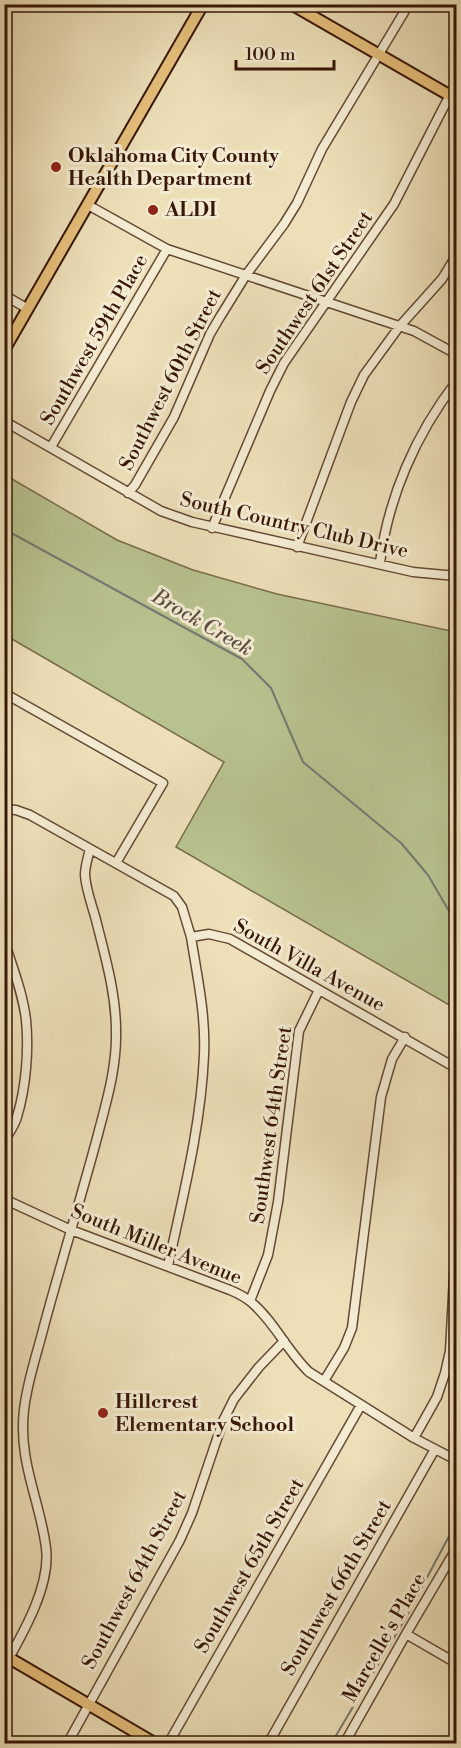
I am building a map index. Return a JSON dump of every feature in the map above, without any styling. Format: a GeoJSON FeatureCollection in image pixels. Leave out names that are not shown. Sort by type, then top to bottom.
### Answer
{"type":"FeatureCollection","features":[{"type":"Feature","properties":{"kind":"main road"},"geometry":{"type":"LineString","coordinates":[[4,350],[203,4]]}},
{"type":"Feature","properties":{"kind":"main road"},"geometry":{"type":"LineString","coordinates":[[291,4],[453,97]]}},
{"type":"Feature","properties":{"kind":"main road"},"geometry":{"type":"LineString","coordinates":[[6,1660],[90,1704],[156,1743]]}},
{"type":"Feature","properties":{"kind":"street","name":"Southwest 60th Street"},"geometry":{"type":"LineString","coordinates":[[128,493],[167,432],[210,334],[246,275],[297,203],[322,149],[409,4]]}},
{"type":"Feature","properties":{"kind":"street","name":"Southwest 61st Street"},"geometry":{"type":"LineString","coordinates":[[212,528],[284,363],[394,204],[453,97],[456,83]]}},
{"type":"Feature","properties":{"kind":"street"},"geometry":{"type":"LineString","coordinates":[[88,205],[167,249],[414,332],[456,354]]}},
{"type":"Feature","properties":{"kind":"street","name":"Southwest 59th Place"},"geometry":{"type":"LineString","coordinates":[[51,447],[167,249]]}},
{"type":"Feature","properties":{"kind":"street"},"geometry":{"type":"LineString","coordinates":[[297,547],[351,402],[364,375],[399,327],[442,279],[456,255]]}},
{"type":"Feature","properties":{"kind":"street"},"geometry":{"type":"LineString","coordinates":[[4,295],[28,309]]}},
{"type":"Feature","properties":{"kind":"street"},"geometry":{"type":"LineString","coordinates":[[380,563],[382,542],[406,466],[425,427],[456,382]]}},
{"type":"Feature","properties":{"kind":"street","name":"South Country Club Drive"},"geometry":{"type":"LineString","coordinates":[[4,421],[161,511],[212,528],[297,547],[380,563],[413,572],[456,576]]}},
{"type":"Feature","properties":{"kind":"street"},"geometry":{"type":"LineString","coordinates":[[4,693],[163,783],[116,863]]}},
{"type":"Feature","properties":{"kind":"street"},"geometry":{"type":"LineString","coordinates":[[4,809],[23,812],[116,863],[174,896],[182,907],[191,937],[198,983],[204,1054],[199,1108],[168,1266]]}},
{"type":"Feature","properties":{"kind":"street"},"geometry":{"type":"LineString","coordinates":[[6,1660],[36,1603],[45,1574],[46,1550],[27,1473],[24,1411],[32,1371],[109,1094],[114,1064],[116,1030],[112,985],[85,874],[90,849]]}},
{"type":"Feature","properties":{"kind":"street","name":"South Villa Avenue"},"geometry":{"type":"LineString","coordinates":[[191,937],[209,934],[230,939],[456,1068]]}},
{"type":"Feature","properties":{"kind":"street"},"geometry":{"type":"LineString","coordinates":[[4,940],[24,1007],[27,1051],[24,1084],[17,1118],[4,1141]]}},
{"type":"Feature","properties":{"kind":"street","name":"Southwest 64th Street"},"geometry":{"type":"LineString","coordinates":[[250,1301],[268,1255],[278,1202],[299,1031],[319,990]]}},
{"type":"Feature","properties":{"kind":"street"},"geometry":{"type":"LineString","coordinates":[[324,1381],[344,1348],[352,1328],[381,1097],[392,1059],[405,1037]]}},
{"type":"Feature","properties":{"kind":"street","name":"South Miller Avenue"},"geometry":{"type":"LineString","coordinates":[[4,1199],[71,1230],[230,1290],[250,1301],[284,1341],[295,1359],[309,1372],[414,1438],[456,1461]]}},
{"type":"Feature","properties":{"kind":"street"},"geometry":{"type":"LineString","coordinates":[[414,1438],[446,1373],[450,1351],[456,1239]]}},
{"type":"Feature","properties":{"kind":"street","name":"Southwest 64th Street"},"geometry":{"type":"LineString","coordinates":[[67,1743],[192,1513],[223,1421],[234,1399],[259,1367],[284,1341]]}},
{"type":"Feature","properties":{"kind":"street","name":"Southwest 65th Street"},"geometry":{"type":"LineString","coordinates":[[168,1743],[361,1405]]}},
{"type":"Feature","properties":{"kind":"street","name":"Southwest 66th Street"},"geometry":{"type":"LineString","coordinates":[[268,1743],[435,1449]]}},
{"type":"Feature","properties":{"kind":"street","name":"Marcelle's Place"},"geometry":{"type":"LineString","coordinates":[[345,1743],[456,1549]]}},
{"type":"Feature","properties":{"kind":"street"},"geometry":{"type":"LineString","coordinates":[[406,1634],[456,1663]]}},
{"type":"Feature","properties":{"kind":"green space"},"geometry":{"type":"Polygon","coordinates":[[[5,475],[117,540],[193,570],[277,594],[456,632],[456,1009],[176,847],[224,762],[5,635],[5,475]]]}},
{"type":"Feature","properties":{"kind":"waterway","name":"Brock Creek"},"geometry":{"type":"LineString","coordinates":[[4,529],[242,659],[271,688],[303,762],[401,843],[428,875],[456,923]]}},
{"type":"Feature","properties":{"kind":"waterway"},"geometry":{"type":"LineString","coordinates":[[331,1744],[405,1619],[456,1523]]}},
{"type":"Feature","properties":{"kind":"place","name":"Oklahoma City County Health Department"},"geometry":{"type":"Point","coordinates":[56,167]}},
{"type":"Feature","properties":{"kind":"place","name":"ALDI"},"geometry":{"type":"Point","coordinates":[153,210]}},
{"type":"Feature","properties":{"kind":"place","name":"Hillcrest Elementary School"},"geometry":{"type":"Point","coordinates":[103,1413]}}]}
